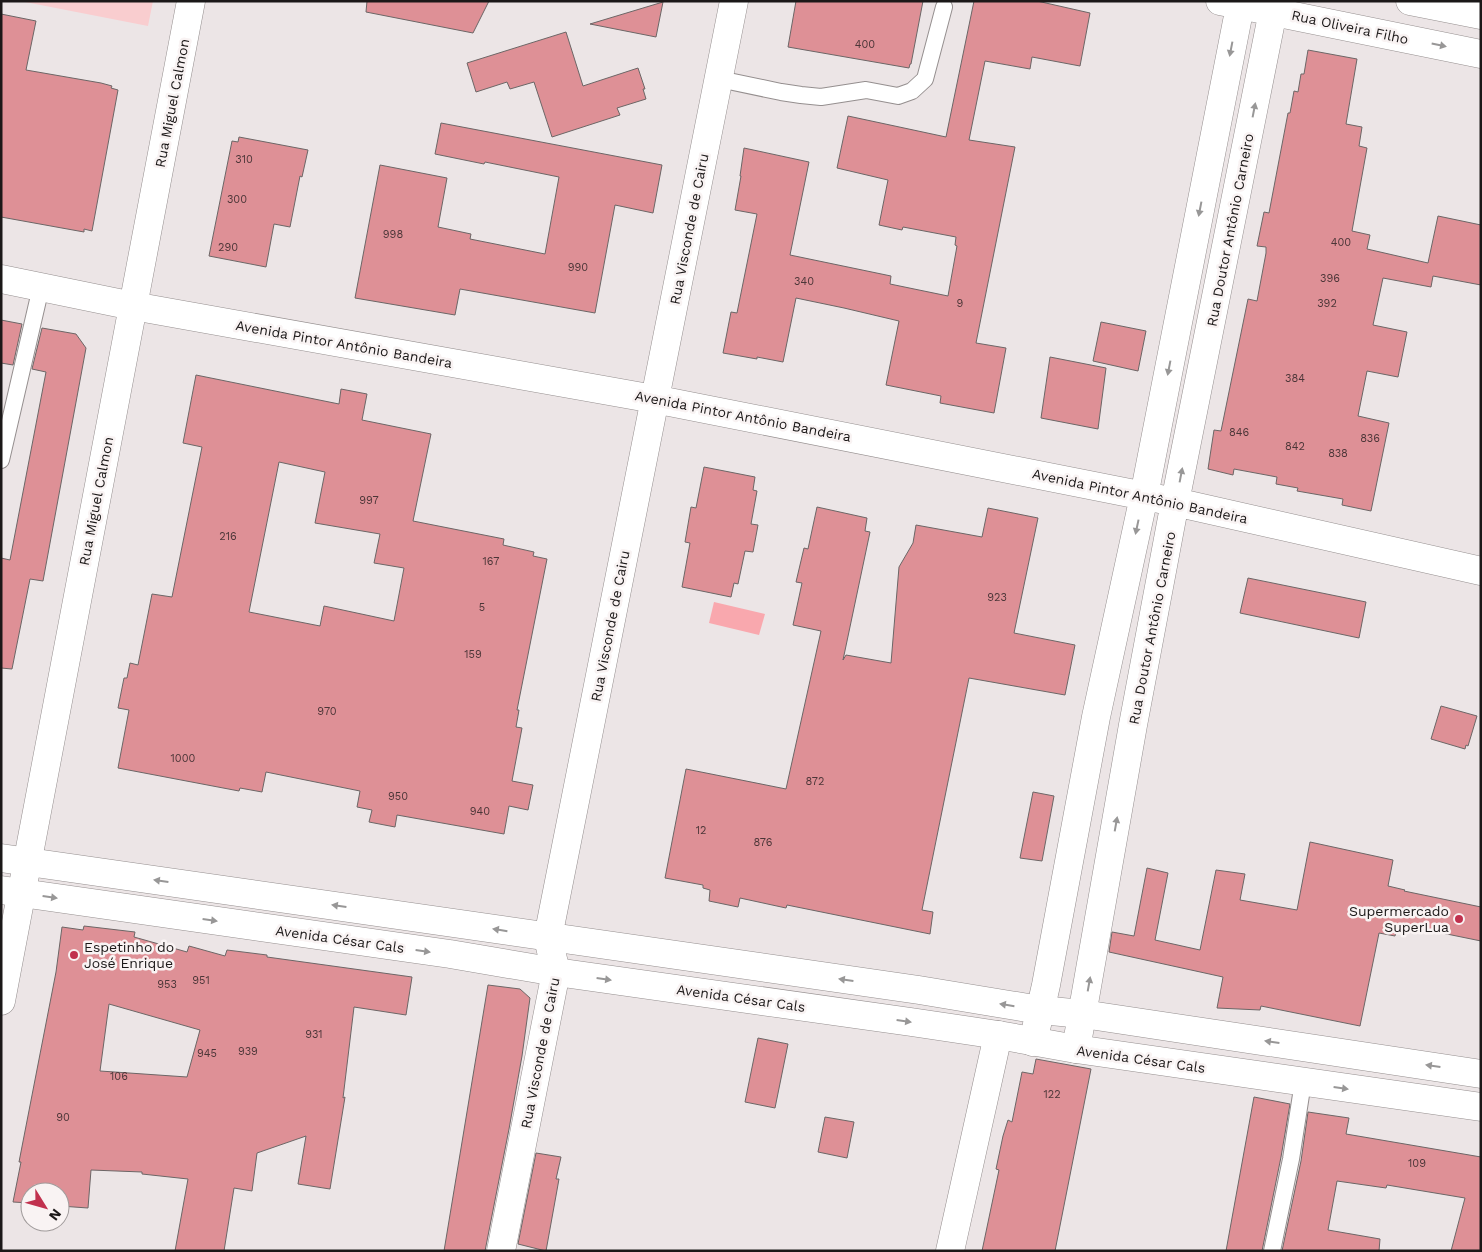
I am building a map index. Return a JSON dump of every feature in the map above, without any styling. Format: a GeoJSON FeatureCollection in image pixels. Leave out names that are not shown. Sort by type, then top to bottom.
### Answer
{"type":"FeatureCollection","features":[{"type":"Feature","properties":{"kind":"street","name":"Rua Miguel Calmon"},"geometry":{"type":"LineString","coordinates":[[1,1001],[14,860],[133,306],[191,1]]}},
{"type":"Feature","properties":{"kind":"street","name":"Rua Visconde de Cairu"},"geometry":{"type":"LineString","coordinates":[[502,1251],[556,972],[548,938],[734,1]]}},
{"type":"Feature","properties":{"kind":"street"},"geometry":{"type":"LineString","coordinates":[[1410,1],[1481,15]]}},
{"type":"Feature","properties":{"kind":"street"},"geometry":{"type":"LineString","coordinates":[[1033,1042],[1096,717],[1144,496],[1233,3]]}},
{"type":"Feature","properties":{"kind":"street","name":"Rua Oliveira Filho"},"geometry":{"type":"LineString","coordinates":[[1233,3],[1274,6],[1481,54]]}},
{"type":"Feature","properties":{"kind":"street","name":"Rua Doutor Antônio Carneiro"},"geometry":{"type":"LineString","coordinates":[[1076,1049],[1133,725],[1175,502],[1274,6]]}},
{"type":"Feature","properties":{"kind":"street","name":"Avenida Pintor Antônio Bandeira"},"geometry":{"type":"LineString","coordinates":[[1,279],[133,306],[654,398],[1175,502],[1481,571]]}},
{"type":"Feature","properties":{"kind":"street"},"geometry":{"type":"LineString","coordinates":[[1096,717],[1133,725]]}},
{"type":"Feature","properties":{"kind":"street"},"geometry":{"type":"LineString","coordinates":[[14,860],[919,990],[1040,1010],[1083,1014],[1481,1074]]}},
{"type":"Feature","properties":{"kind":"street","name":"Avenida César Cals"},"geometry":{"type":"LineString","coordinates":[[11,892],[450,954],[556,972],[1481,1107]]}},
{"type":"Feature","properties":{"kind":"street"},"geometry":{"type":"LineString","coordinates":[[950,1251],[998,1035]]}},
{"type":"Feature","properties":{"kind":"lane"},"geometry":{"type":"LineString","coordinates":[[719,79],[781,92],[814,96],[836,95],[866,90],[898,96],[912,91],[925,79],[944,7]]}},
{"type":"Feature","properties":{"kind":"lane"},"geometry":{"type":"LineString","coordinates":[[1,460],[42,287]]}},
{"type":"Feature","properties":{"kind":"lane"},"geometry":{"type":"LineString","coordinates":[[1272,1251],[1291,1159],[1303,1082]]}},
{"type":"Feature","properties":{"kind":"shaded area"},"geometry":{"type":"Polygon","coordinates":[[[20,1],[153,1],[148,26],[20,1]]]}},
{"type":"Feature","properties":{"kind":"shaded area"},"geometry":{"type":"Polygon","coordinates":[[[714,602],[765,614],[759,635],[709,623],[714,602]]]}},
{"type":"Feature","properties":{"kind":"building"},"geometry":{"type":"Polygon","coordinates":[[[367,1],[489,1],[473,33],[366,12],[367,1]]]}},
{"type":"Feature","properties":{"kind":"building"},"geometry":{"type":"Polygon","coordinates":[[[796,1],[923,1],[909,68],[788,47],[796,1]]]}},
{"type":"Feature","properties":{"kind":"building"},"geometry":{"type":"Polygon","coordinates":[[[974,1],[1037,1],[1090,13],[1080,66],[1032,57],[1030,69],[985,61],[969,140],[1015,147],[976,343],[1006,348],[994,413],[940,403],[941,396],[886,385],[899,321],[844,308],[796,298],[783,362],[723,353],[731,312],[737,313],[757,214],[735,210],[744,148],[809,162],[790,255],[891,276],[890,284],[948,296],[957,246],[955,245],[956,237],[903,227],[902,230],[879,225],[888,180],[837,168],[848,116],[946,137],[974,1]]]}},
{"type":"Feature","properties":{"kind":"building"},"geometry":{"type":"Polygon","coordinates":[[[663,2],[656,37],[590,24],[663,2]]]}},
{"type":"Feature","properties":{"kind":"building"},"geometry":{"type":"Polygon","coordinates":[[[1,14],[36,21],[26,70],[101,83],[118,90],[92,231],[84,229],[84,232],[1,217],[1,14]]]}},
{"type":"Feature","properties":{"kind":"building"},"geometry":{"type":"Polygon","coordinates":[[[566,32],[583,86],[638,68],[645,89],[643,89],[646,99],[617,108],[620,115],[552,137],[534,82],[510,89],[507,82],[476,92],[467,63],[566,32]]]}},
{"type":"Feature","properties":{"kind":"building"},"geometry":{"type":"Polygon","coordinates":[[[1308,50],[1357,59],[1346,124],[1362,127],[1359,146],[1367,148],[1352,231],[1370,235],[1367,249],[1428,263],[1438,216],[1481,225],[1481,285],[1433,276],[1431,287],[1383,278],[1373,325],[1407,332],[1398,377],[1367,371],[1358,416],[1389,423],[1371,511],[1342,505],[1343,499],[1297,491],[1298,488],[1276,484],[1277,477],[1234,469],[1233,475],[1208,469],[1214,430],[1221,431],[1248,299],[1257,301],[1266,247],[1257,246],[1264,212],[1269,213],[1288,113],[1290,113],[1294,91],[1298,92],[1301,74],[1304,74],[1308,50]]]}},
{"type":"Feature","properties":{"kind":"building"},"geometry":{"type":"Polygon","coordinates":[[[441,123],[662,165],[653,213],[615,205],[595,313],[460,289],[455,315],[355,298],[380,165],[447,178],[438,227],[471,234],[470,239],[545,254],[559,177],[435,154],[441,123]]]}},
{"type":"Feature","properties":{"kind":"building"},"geometry":{"type":"Polygon","coordinates":[[[239,137],[308,150],[302,177],[300,176],[290,227],[274,224],[266,267],[209,256],[232,141],[238,142],[239,137]]]}},
{"type":"Feature","properties":{"kind":"building"},"geometry":{"type":"Polygon","coordinates":[[[1,320],[22,324],[13,365],[1,363],[1,320]]]}},
{"type":"Feature","properties":{"kind":"building"},"geometry":{"type":"Polygon","coordinates":[[[1101,322],[1146,331],[1138,371],[1093,361],[1101,322]]]}},
{"type":"Feature","properties":{"kind":"building"},"geometry":{"type":"Polygon","coordinates":[[[42,328],[76,334],[86,348],[43,581],[30,579],[12,669],[1,668],[1,558],[10,560],[46,372],[32,369],[42,328]]]}},
{"type":"Feature","properties":{"kind":"building"},"geometry":{"type":"Polygon","coordinates":[[[1050,357],[1106,368],[1098,429],[1041,418],[1050,357]]]}},
{"type":"Feature","properties":{"kind":"building"},"geometry":{"type":"Polygon","coordinates":[[[196,375],[339,404],[341,389],[367,394],[362,420],[431,434],[413,521],[504,539],[503,545],[534,552],[533,556],[547,559],[517,710],[519,710],[516,727],[522,728],[512,781],[533,785],[528,810],[509,806],[504,834],[397,815],[395,827],[369,822],[372,810],[357,807],[360,791],[266,772],[262,792],[240,788],[239,791],[118,768],[129,710],[118,708],[124,678],[127,678],[130,663],[138,665],[152,594],[172,597],[202,447],[183,443],[196,375]],[[279,462],[249,612],[320,626],[324,606],[394,621],[404,568],[374,563],[380,534],[315,523],[325,472],[279,462]]]}},
{"type":"Feature","properties":{"kind":"building"},"geometry":{"type":"Polygon","coordinates":[[[704,467],[755,477],[753,490],[757,491],[751,524],[758,525],[753,552],[745,551],[738,584],[734,583],[731,597],[682,587],[690,543],[685,542],[691,507],[696,508],[704,467]]]}},
{"type":"Feature","properties":{"kind":"building"},"geometry":{"type":"Polygon","coordinates":[[[817,507],[867,518],[865,531],[870,532],[843,660],[846,655],[891,663],[899,567],[913,543],[916,525],[982,537],[988,508],[1038,518],[1014,633],[1075,645],[1065,695],[969,678],[922,910],[933,912],[930,934],[787,905],[786,908],[740,898],[738,907],[709,901],[710,890],[703,888],[703,885],[665,878],[686,769],[786,789],[821,631],[793,625],[802,583],[796,582],[804,548],[808,549],[817,507]]]}},
{"type":"Feature","properties":{"kind":"building"},"geometry":{"type":"Polygon","coordinates":[[[1248,578],[1366,602],[1359,638],[1240,613],[1248,578]]]}},
{"type":"Feature","properties":{"kind":"building"},"geometry":{"type":"Polygon","coordinates":[[[1441,706],[1477,716],[1468,746],[1466,745],[1465,749],[1431,739],[1441,706]]]}},
{"type":"Feature","properties":{"kind":"building"},"geometry":{"type":"Polygon","coordinates":[[[1033,792],[1054,796],[1042,861],[1020,858],[1033,792]]]}},
{"type":"Feature","properties":{"kind":"building"},"geometry":{"type":"Polygon","coordinates":[[[1310,842],[1393,860],[1388,886],[1481,907],[1481,941],[1398,924],[1395,936],[1379,933],[1360,1026],[1261,1006],[1260,1010],[1217,1008],[1223,977],[1109,952],[1112,932],[1134,936],[1147,868],[1168,873],[1155,940],[1200,950],[1216,870],[1245,874],[1240,900],[1297,910],[1310,842]]]}},
{"type":"Feature","properties":{"kind":"building"},"geometry":{"type":"Polygon","coordinates":[[[84,926],[135,932],[134,937],[187,952],[189,946],[225,956],[227,950],[412,977],[406,1015],[354,1007],[343,1098],[345,1097],[330,1189],[298,1184],[306,1136],[257,1153],[252,1191],[234,1188],[224,1251],[175,1251],[188,1179],[142,1174],[142,1172],[91,1170],[88,1208],[70,1207],[70,1182],[20,1182],[20,1202],[13,1202],[56,972],[62,927],[83,930],[84,926]],[[109,1004],[100,1071],[187,1077],[200,1030],[109,1004]]]}},
{"type":"Feature","properties":{"kind":"building"},"geometry":{"type":"Polygon","coordinates":[[[488,985],[520,989],[530,998],[522,1056],[485,1251],[444,1251],[488,985]]]}},
{"type":"Feature","properties":{"kind":"building"},"geometry":{"type":"Polygon","coordinates":[[[758,1038],[788,1044],[775,1108],[745,1102],[758,1038]]]}},
{"type":"Feature","properties":{"kind":"building"},"geometry":{"type":"Polygon","coordinates":[[[1036,1059],[1091,1069],[1055,1251],[982,1251],[999,1170],[996,1169],[1003,1136],[1008,1120],[1012,1122],[1022,1072],[1033,1074],[1036,1059]]]}},
{"type":"Feature","properties":{"kind":"building"},"geometry":{"type":"Polygon","coordinates":[[[1254,1097],[1290,1104],[1281,1157],[1262,1251],[1226,1251],[1254,1097]]]}},
{"type":"Feature","properties":{"kind":"building"},"geometry":{"type":"Polygon","coordinates":[[[1308,1112],[1349,1118],[1346,1134],[1481,1157],[1481,1251],[1451,1251],[1465,1198],[1387,1185],[1386,1188],[1337,1181],[1328,1230],[1380,1239],[1379,1251],[1282,1251],[1301,1161],[1308,1112]]]}},
{"type":"Feature","properties":{"kind":"building"},"geometry":{"type":"Polygon","coordinates":[[[825,1117],[854,1122],[847,1158],[818,1152],[825,1117]]]}},
{"type":"Feature","properties":{"kind":"building"},"geometry":{"type":"Polygon","coordinates":[[[536,1153],[561,1157],[546,1251],[518,1244],[536,1153]]]}},
{"type":"Feature","properties":{"kind":"place","name":"Supermercado SuperLua"},"geometry":{"type":"Point","coordinates":[1459,919]}},
{"type":"Feature","properties":{"kind":"place","name":"Espetinho do José Enrique"},"geometry":{"type":"Point","coordinates":[74,955]}}]}
